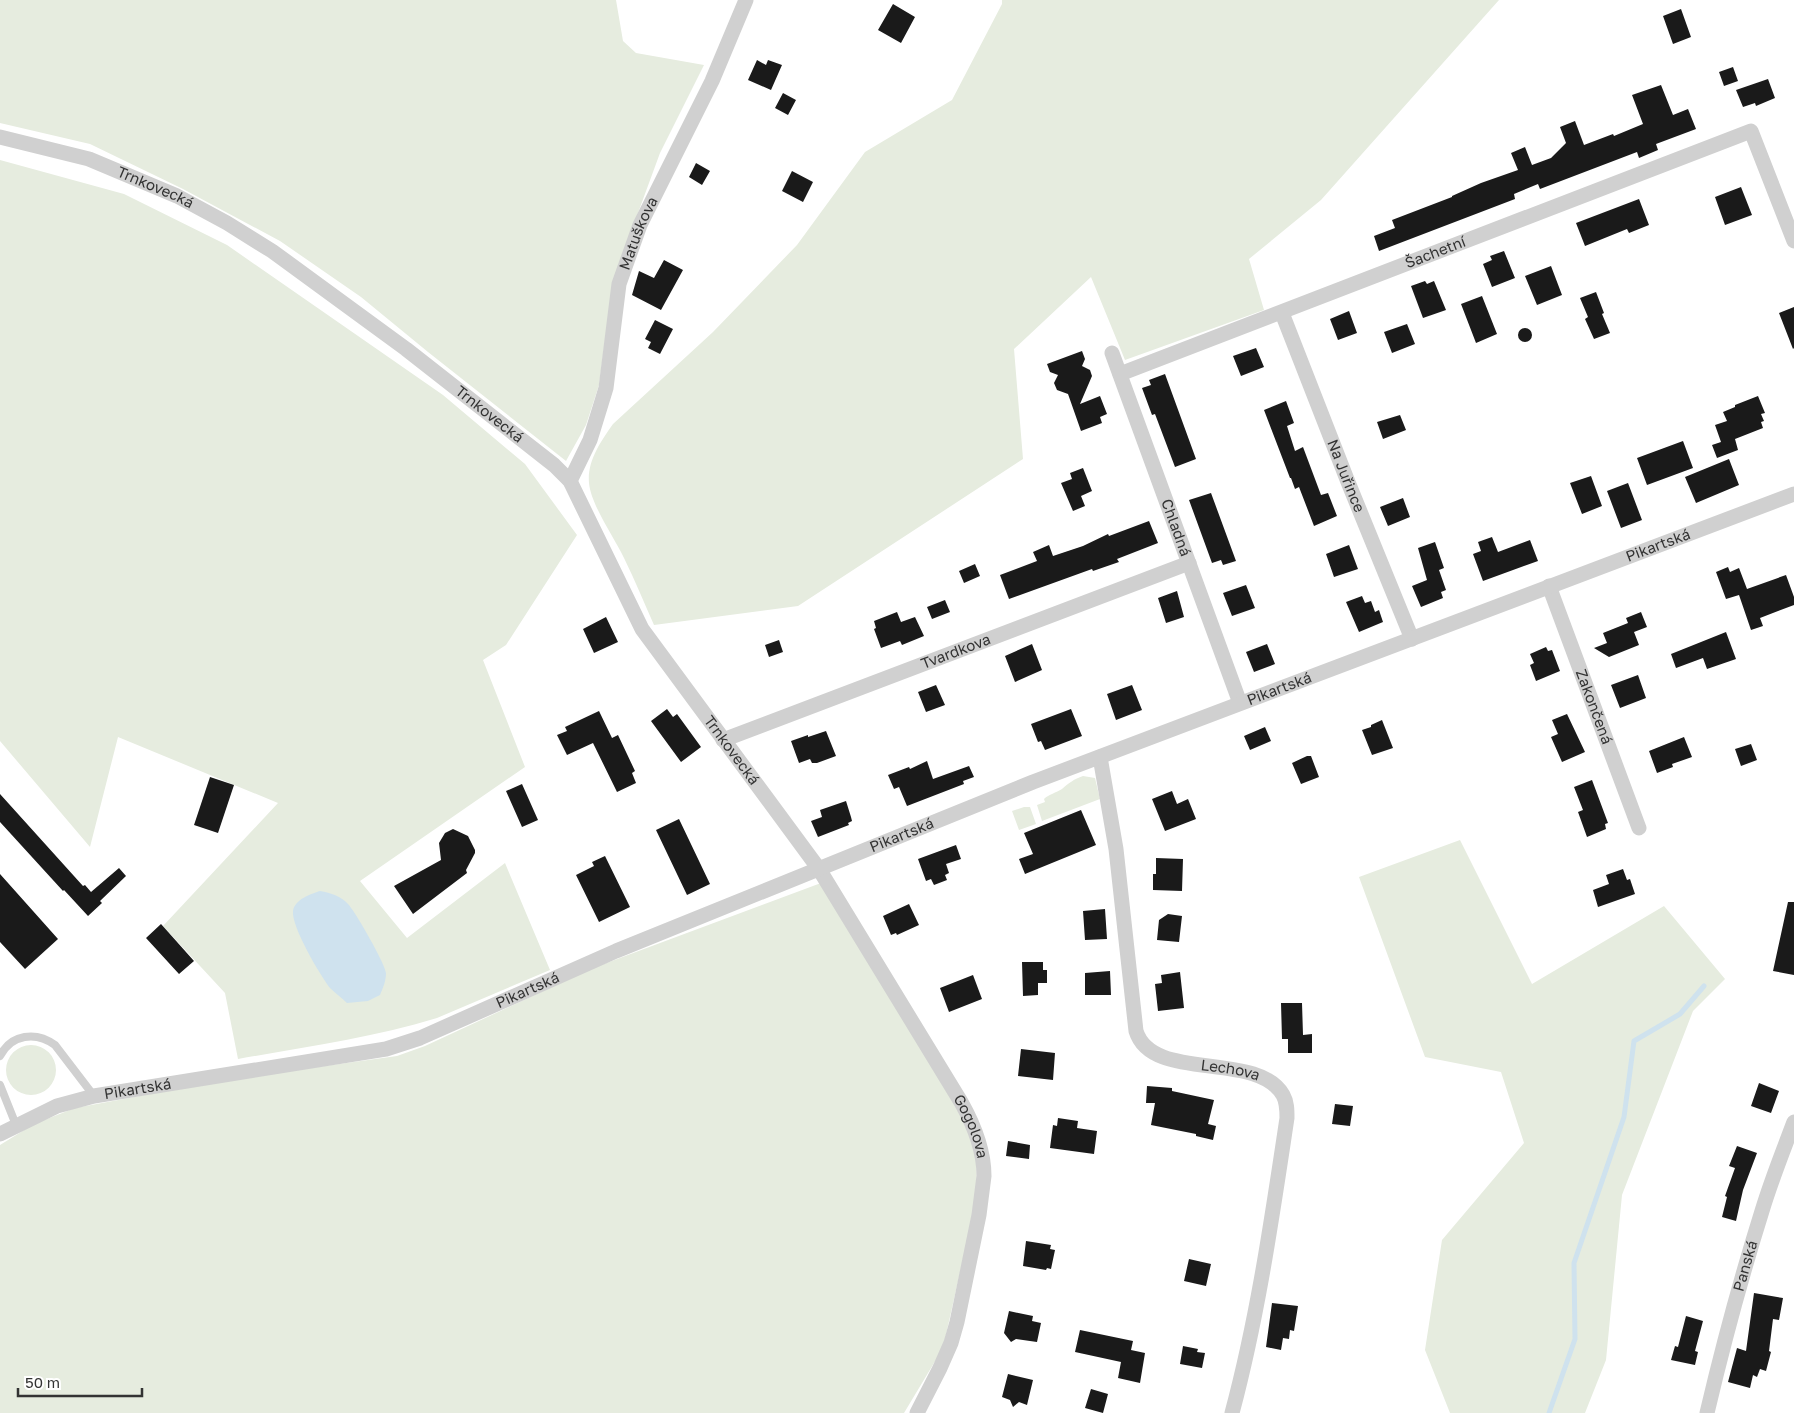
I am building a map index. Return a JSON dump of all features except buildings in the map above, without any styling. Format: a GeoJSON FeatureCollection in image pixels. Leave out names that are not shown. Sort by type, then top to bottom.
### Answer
{"type":"FeatureCollection","features":[{"type":"Feature","properties":{"kind":"street","name":"Matuškova"},"geometry":{"type":"LineString","coordinates":[[570,481],[590,440],[606,388],[619,284],[640,225],[712,81],[746,0]]}},
{"type":"Feature","properties":{"kind":"street","name":"Šachetní"},"geometry":{"type":"LineString","coordinates":[[1120,374],[1751,131],[1794,241]]}},
{"type":"Feature","properties":{"kind":"street","name":"Trnkovecká"},"geometry":{"type":"LineString","coordinates":[[0,137],[89,159],[178,196],[227,224],[272,251],[406,349],[546,459],[570,481],[642,629],[820,869]]}},
{"type":"Feature","properties":{"kind":"street","name":"Na Juřince"},"geometry":{"type":"LineString","coordinates":[[1282,313],[1412,639]]}},
{"type":"Feature","properties":{"kind":"street","name":"Chladná"},"geometry":{"type":"LineString","coordinates":[[1112,353],[1240,704]]}},
{"type":"Feature","properties":{"kind":"street","name":"Pikartská"},"geometry":{"type":"LineString","coordinates":[[0,1134],[57,1106],[94,1096],[394,1046],[420,1038],[616,951],[1100,757],[1794,494]]}},
{"type":"Feature","properties":{"kind":"street","name":"Tvardkova"},"geometry":{"type":"LineString","coordinates":[[723,740],[1189,563]]}},
{"type":"Feature","properties":{"kind":"street","name":"Zakončená"},"geometry":{"type":"LineString","coordinates":[[1549,586],[1639,828]]}},
{"type":"Feature","properties":{"kind":"street","name":"Lechova"},"geometry":{"type":"LineString","coordinates":[[1100,757],[1116,848],[1138,1040],[1149,1051],[1165,1058],[1262,1077],[1278,1089],[1284,1097],[1286,1106],[1287,1118],[1268,1239],[1245,1362],[1232,1413]]}},
{"type":"Feature","properties":{"kind":"street","name":"Gogolova"},"geometry":{"type":"LineString","coordinates":[[820,869],[967,1112],[978,1137],[984,1164],[979,1215],[957,1322],[940,1368],[917,1413]]}},
{"type":"Feature","properties":{"kind":"street","name":"Panská"},"geometry":{"type":"LineString","coordinates":[[1707,1413],[1734,1304],[1777,1166],[1794,1122]]}},
{"type":"Feature","properties":{"kind":"lane"},"geometry":{"type":"LineString","coordinates":[[0,1056],[10,1043],[18,1038],[38,1036],[55,1045],[94,1096]]}},
{"type":"Feature","properties":{"kind":"lane"},"geometry":{"type":"LineString","coordinates":[[0,1085],[16,1126]]}},
{"type":"Feature","properties":{"kind":"shaded area"},"geometry":{"type":"Polygon","coordinates":[[[0,0],[616,0],[623,41],[636,53],[704,65],[660,153],[613,281],[599,385],[586,425],[566,461],[361,297],[280,241],[183,189],[90,144],[0,123],[0,0]]]}},
{"type":"Feature","properties":{"kind":"shaded area"},"geometry":{"type":"Polygon","coordinates":[[[1002,0],[1499,0],[1321,200],[1249,259],[1264,310],[1125,360],[1091,277],[1014,349],[1023,459],[798,606],[654,625],[628,566],[598,511],[591,492],[589,483],[590,467],[600,444],[613,424],[713,332],[797,245],[865,152],[952,100],[1002,4],[1002,0]]]}},
{"type":"Feature","properties":{"kind":"shaded area"},"geometry":{"type":"Polygon","coordinates":[[[0,160],[124,194],[227,245],[443,395],[525,464],[577,535],[506,645],[483,660],[525,767],[360,881],[407,938],[505,863],[550,970],[437,1018],[338,1042],[238,1059],[225,993],[163,926],[278,803],[118,737],[90,847],[0,741],[0,160]]]}},
{"type":"Feature","properties":{"kind":"shaded area"},"geometry":{"type":"Polygon","coordinates":[[[1083,776],[1095,778],[1100,799],[1042,821],[1037,805],[1045,802],[1044,799],[1048,796],[1083,776]]]}},
{"type":"Feature","properties":{"kind":"shaded area"},"geometry":{"type":"Polygon","coordinates":[[[1030,807],[1036,824],[1019,830],[1012,811],[1030,807]]]}},
{"type":"Feature","properties":{"kind":"shaded area"},"geometry":{"type":"Polygon","coordinates":[[[1460,840],[1532,984],[1664,906],[1725,979],[1693,1011],[1622,1195],[1606,1360],[1585,1413],[1450,1413],[1425,1350],[1442,1240],[1524,1143],[1501,1072],[1425,1057],[1359,877],[1460,840]]]}},
{"type":"Feature","properties":{"kind":"shaded area"},"geometry":{"type":"Polygon","coordinates":[[[821,883],[962,1117],[976,1149],[977,1187],[974,1210],[943,1348],[904,1413],[0,1413],[0,1145],[34,1124],[75,1108],[237,1078],[397,1056],[425,1046],[593,968],[821,883]]]}},
{"type":"Feature","properties":{"kind":"shaded area"},"geometry":{"type":"Polygon","coordinates":[[[31,1045],[41,1047],[49,1052],[54,1060],[56,1070],[54,1080],[49,1088],[41,1093],[31,1095],[21,1093],[13,1088],[8,1080],[6,1070],[8,1060],[13,1052],[21,1047],[31,1045]]]}},
{"type":"Feature","properties":{"kind":"water"},"geometry":{"type":"Polygon","coordinates":[[[320,891],[336,895],[345,901],[363,927],[385,968],[385,982],[380,995],[368,1001],[347,1003],[330,988],[313,962],[301,939],[293,911],[300,900],[320,891]]]}},
{"type":"Feature","properties":{"kind":"waterway"},"geometry":{"type":"LineString","coordinates":[[1549,1413],[1575,1339],[1574,1263],[1624,1117],[1634,1041],[1680,1014],[1704,986]]}}]}
